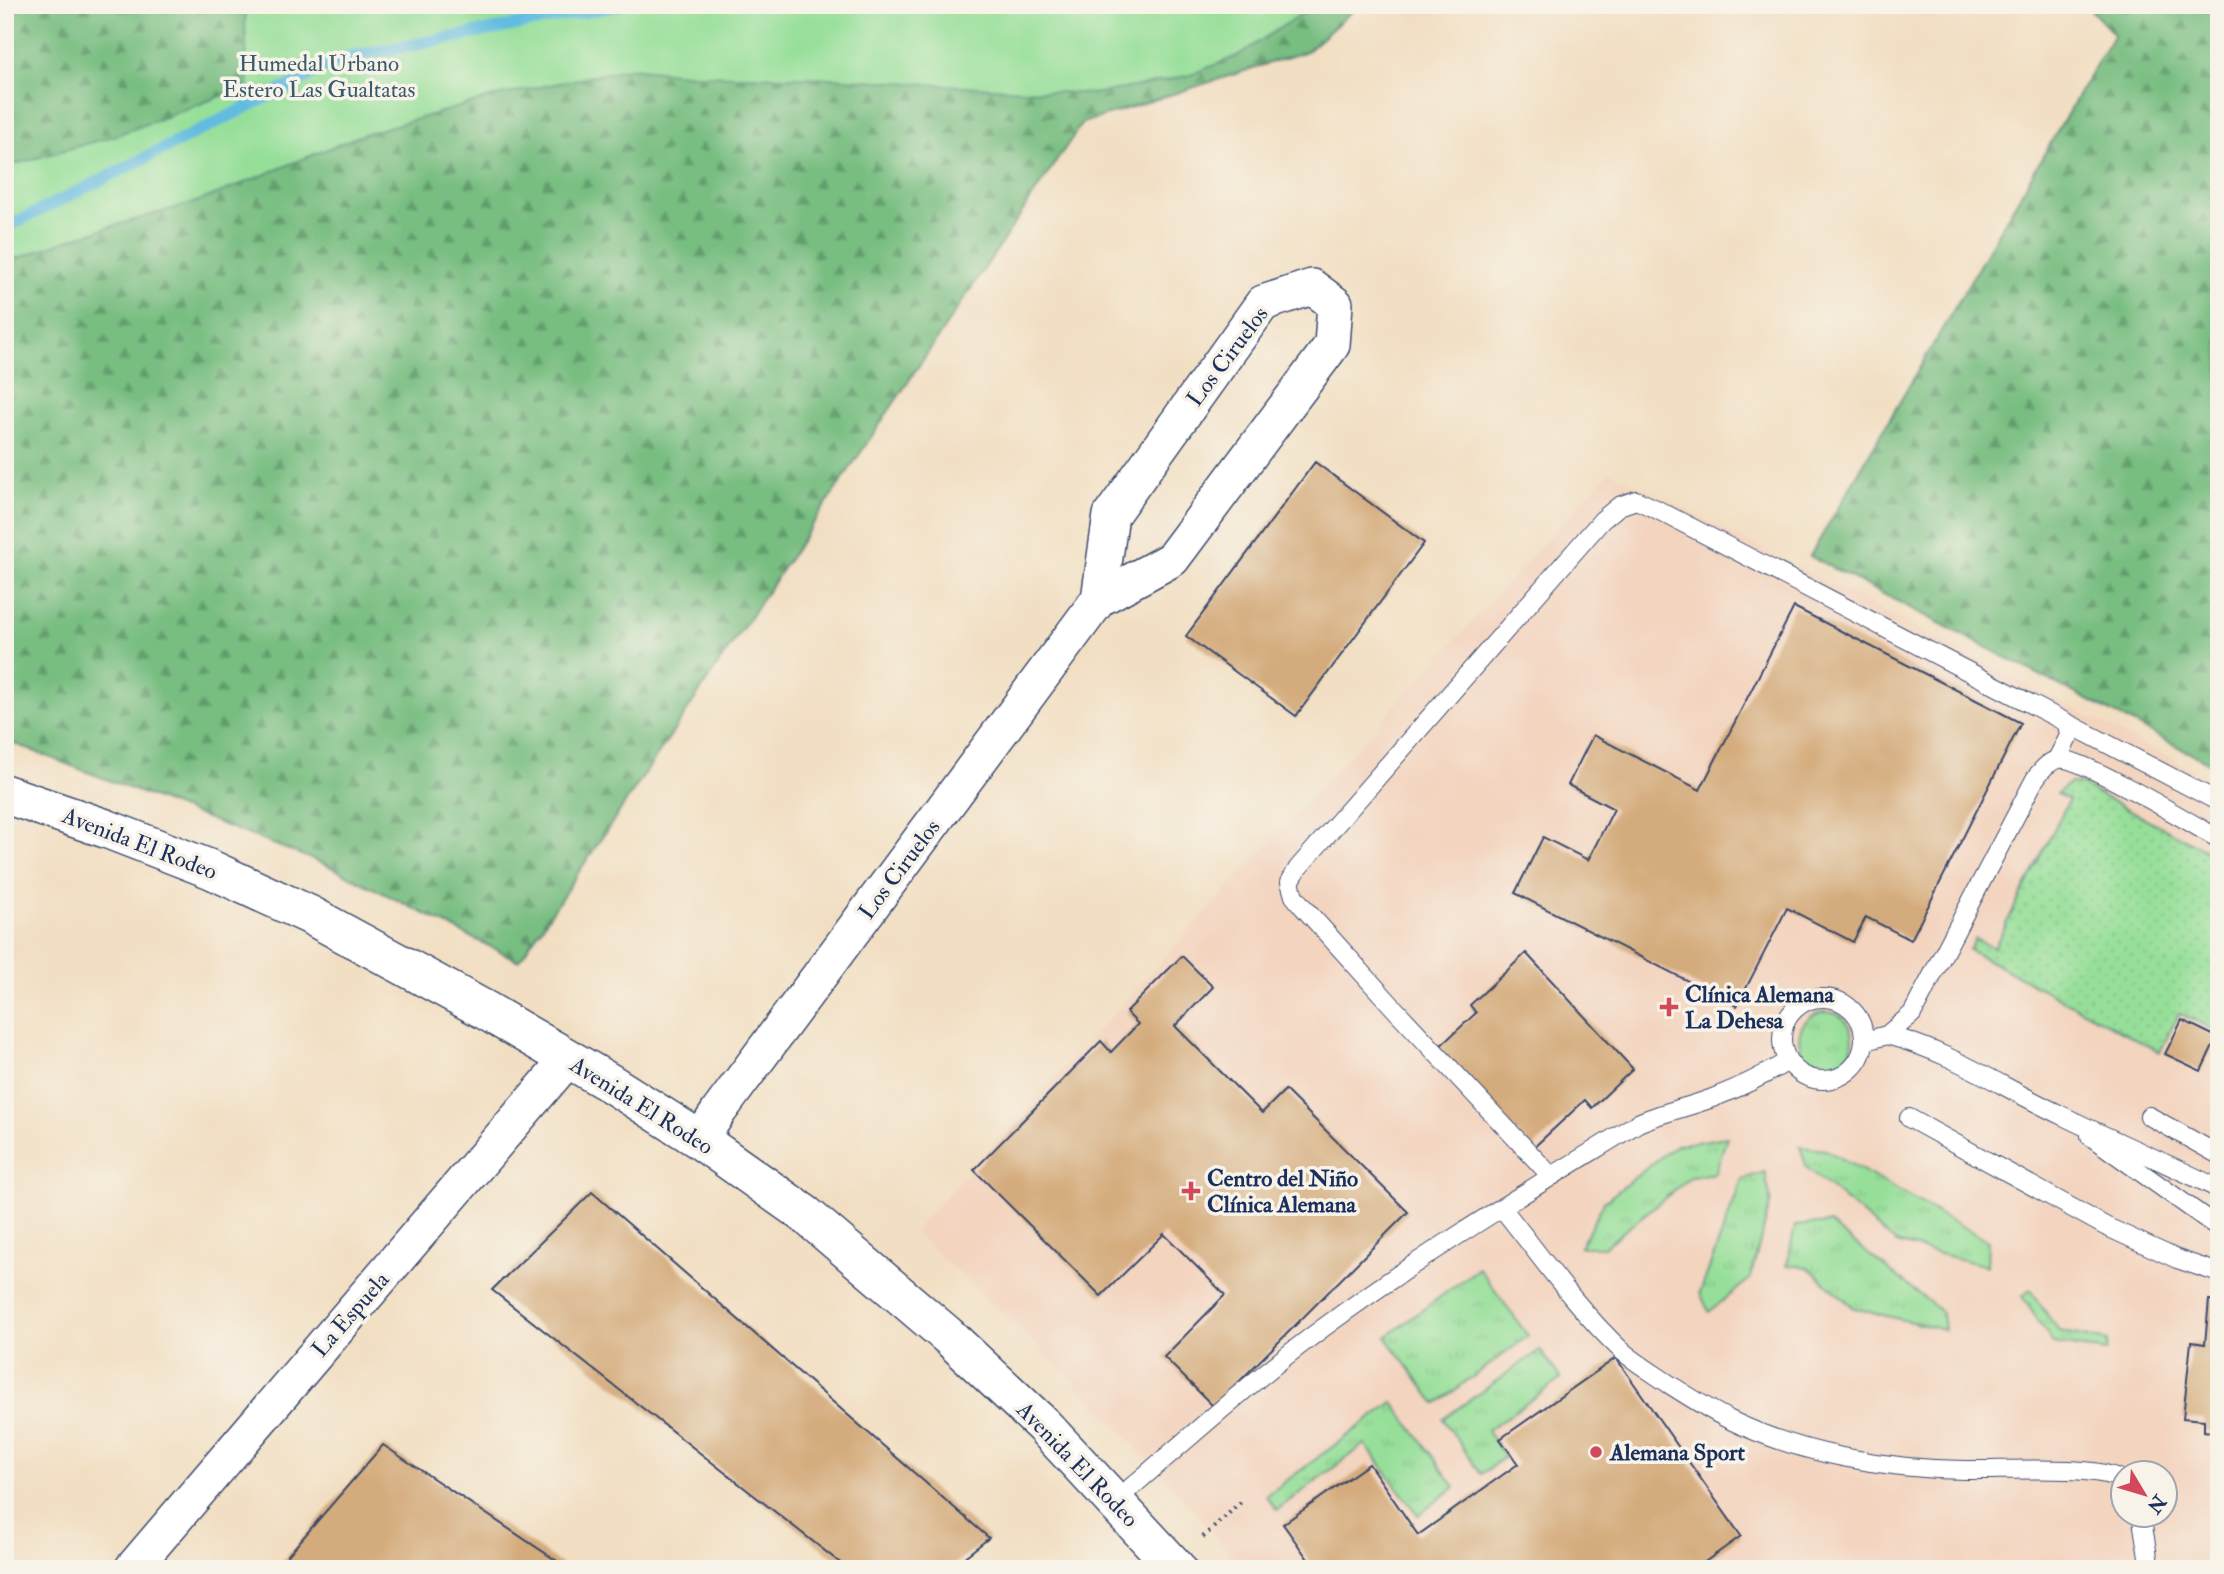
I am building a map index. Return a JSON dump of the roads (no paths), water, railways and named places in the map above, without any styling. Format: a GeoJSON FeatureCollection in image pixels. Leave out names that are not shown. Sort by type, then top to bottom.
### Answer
{"type":"FeatureCollection","features":[{"type":"Feature","properties":{"kind":"street","name":"Los Ciruelos"},"geometry":{"type":"LineString","coordinates":[[700,1140],[1099,599],[1172,559],[1332,345],[1335,304],[1312,287],[1263,303],[1111,515],[1099,599]]}},
{"type":"Feature","properties":{"kind":"street","name":"Avenida El Rodeo"},"geometry":{"type":"LineString","coordinates":[[5,794],[107,830],[264,892],[441,985],[610,1083],[700,1140],[806,1215],[947,1335],[1043,1425],[1177,1569]]}},
{"type":"Feature","properties":{"kind":"street","name":"La Espuela"},"geometry":{"type":"LineString","coordinates":[[132,1569],[568,1059]]}},
{"type":"Feature","properties":{"kind":"lane"},"geometry":{"type":"LineString","coordinates":[[1551,1176],[1393,1007],[1294,896],[1290,882],[1298,868],[1602,520],[1619,506],[1636,500],[2219,802]]}},
{"type":"Feature","properties":{"kind":"lane"},"geometry":{"type":"LineString","coordinates":[[1865,1041],[1887,1035],[1912,1014],[2035,779],[2042,768],[2057,759],[2070,736],[2067,723]]}},
{"type":"Feature","properties":{"kind":"lane"},"geometry":{"type":"LineString","coordinates":[[2057,759],[2064,759],[2095,771],[2219,839]]}},
{"type":"Feature","properties":{"kind":"lane"},"geometry":{"type":"LineString","coordinates":[[1826,997],[1839,1000],[1859,1016],[1865,1041],[1862,1054],[1845,1074],[1834,1079],[1821,1080],[1808,1078],[1788,1061],[1782,1036],[1791,1012],[1801,1004],[1826,997]]}},
{"type":"Feature","properties":{"kind":"lane"},"geometry":{"type":"LineString","coordinates":[[1887,1035],[1924,1045],[1956,1059],[2061,1115],[2219,1189]]}},
{"type":"Feature","properties":{"kind":"lane"},"geometry":{"type":"LineString","coordinates":[[1115,1501],[1261,1375],[1368,1294],[1638,1123],[1714,1098],[1757,1079],[1788,1061]]}},
{"type":"Feature","properties":{"kind":"lane"},"geometry":{"type":"LineString","coordinates":[[2061,1115],[2219,1228]]}},
{"type":"Feature","properties":{"kind":"lane"},"geometry":{"type":"LineString","coordinates":[[2149,1116],[2219,1155]]}},
{"type":"Feature","properties":{"kind":"lane"},"geometry":{"type":"LineString","coordinates":[[1909,1118],[2105,1226],[2177,1259],[2219,1273]]}},
{"type":"Feature","properties":{"kind":"lane"},"geometry":{"type":"LineString","coordinates":[[1502,1208],[1598,1327],[1623,1351],[1643,1367],[1727,1419],[1793,1444],[1876,1462],[1963,1470],[2100,1471],[2108,1474]]}},
{"type":"Feature","properties":{"kind":"lane"},"geometry":{"type":"LineString","coordinates":[[2143,1528],[2150,1569]]}},
{"type":"Feature","properties":{"kind":"waterway"},"geometry":{"type":"LineString","coordinates":[[5,228],[345,58],[620,5]]}},
{"type":"Feature","properties":{"kind":"place","name":"Clínica Alemana La Dehesa"},"geometry":{"type":"Point","coordinates":[1669,1007]}},
{"type":"Feature","properties":{"kind":"place","name":"Centro del Niño Clínica Alemana"},"geometry":{"type":"Point","coordinates":[1191,1191]}},
{"type":"Feature","properties":{"kind":"place","name":"Alemana Sport"},"geometry":{"type":"Point","coordinates":[1596,1452]}},
{"type":"Feature","properties":{"kind":"park label","name":"Humedal Urbano Estero Las Gualtatas"},"geometry":{"type":"Point","coordinates":[319,76]}}]}
